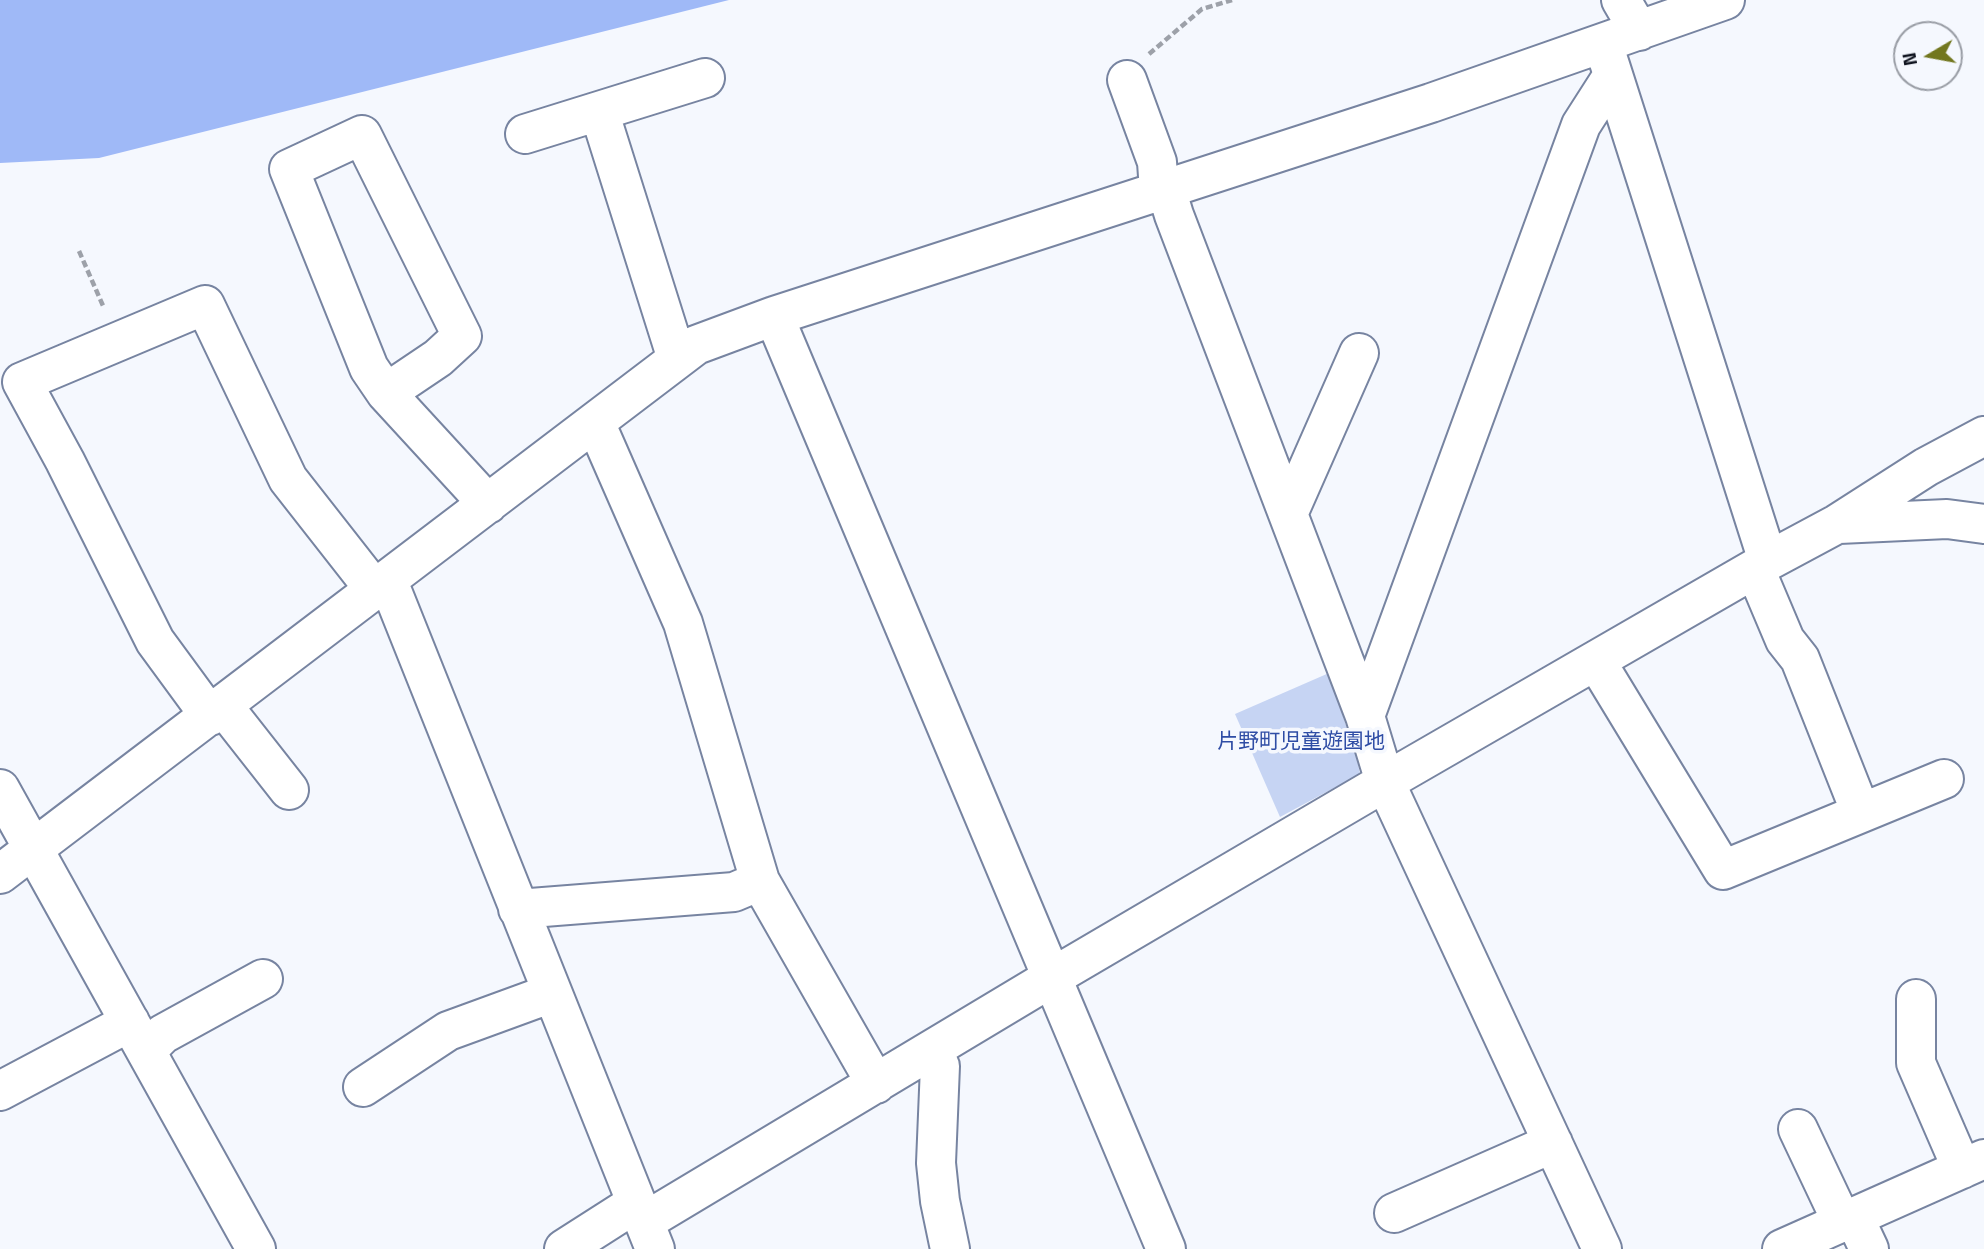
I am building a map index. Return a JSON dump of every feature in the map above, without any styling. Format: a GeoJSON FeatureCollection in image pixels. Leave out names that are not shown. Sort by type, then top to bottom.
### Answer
{"type":"FeatureCollection","features":[{"type":"Feature","properties":{"kind":"street"},"geometry":{"type":"LineString","coordinates":[[1364,716],[1581,125],[1630,16],[1725,0]]}},
{"type":"Feature","properties":{"kind":"street"},"geometry":{"type":"LineString","coordinates":[[0,874],[696,345],[775,316],[1431,103],[1608,60]]}},
{"type":"Feature","properties":{"kind":"street"},"geometry":{"type":"LineString","coordinates":[[1608,60],[1785,640],[1800,659],[1861,813]]}},
{"type":"Feature","properties":{"kind":"street"},"geometry":{"type":"LineString","coordinates":[[525,134],[705,78]]}},
{"type":"Feature","properties":{"kind":"street"},"geometry":{"type":"LineString","coordinates":[[1126,80],[1157,162],[1163,190],[1364,716],[1385,782],[1602,1249]]}},
{"type":"Feature","properties":{"kind":"street"},"geometry":{"type":"LineString","coordinates":[[599,111],[677,359]]}},
{"type":"Feature","properties":{"kind":"street"},"geometry":{"type":"LineString","coordinates":[[386,393],[438,358],[462,336],[362,135],[289,169],[369,368],[386,393],[488,504]]}},
{"type":"Feature","properties":{"kind":"street"},"geometry":{"type":"LineString","coordinates":[[289,790],[155,640],[65,461],[11,371],[118,342],[205,305],[288,479],[381,586],[518,909],[645,1225]]}},
{"type":"Feature","properties":{"kind":"street"},"geometry":{"type":"LineString","coordinates":[[775,316],[1166,1249]]}},
{"type":"Feature","properties":{"kind":"street"},"geometry":{"type":"LineString","coordinates":[[1288,514],[1359,353]]}},
{"type":"Feature","properties":{"kind":"street"},"geometry":{"type":"LineString","coordinates":[[595,422],[683,623],[760,881],[876,1084]]}},
{"type":"Feature","properties":{"kind":"street"},"geometry":{"type":"LineString","coordinates":[[564,1249],[645,1225],[1051,978],[1596,660],[1837,524],[1926,467],[1984,436]]}},
{"type":"Feature","properties":{"kind":"street"},"geometry":{"type":"LineString","coordinates":[[1837,524],[1947,519],[1984,524]]}},
{"type":"Feature","properties":{"kind":"street"},"geometry":{"type":"LineString","coordinates":[[1596,660],[1723,870],[1944,779]]}},
{"type":"Feature","properties":{"kind":"street"},"geometry":{"type":"LineString","coordinates":[[0,789],[256,1249]]}},
{"type":"Feature","properties":{"kind":"street"},"geometry":{"type":"LineString","coordinates":[[518,909],[734,892],[760,881]]}},
{"type":"Feature","properties":{"kind":"street"},"geometry":{"type":"LineString","coordinates":[[0,1091],[138,1036],[163,1034],[264,979]]}},
{"type":"Feature","properties":{"kind":"street"},"geometry":{"type":"LineString","coordinates":[[363,1087],[448,1031],[552,993]]}},
{"type":"Feature","properties":{"kind":"street"},"geometry":{"type":"LineString","coordinates":[[1782,1249],[1855,1229],[1973,1164],[1916,1063],[1916,999]]}},
{"type":"Feature","properties":{"kind":"street"},"geometry":{"type":"LineString","coordinates":[[931,1051],[940,1066],[936,1163],[940,1201],[950,1249]]}},
{"type":"Feature","properties":{"kind":"street"},"geometry":{"type":"LineString","coordinates":[[1797,1129],[1855,1229]]}},
{"type":"Feature","properties":{"kind":"street"},"geometry":{"type":"LineString","coordinates":[[1394,1213],[1553,1143]]}},
{"type":"Feature","properties":{"kind":"path"},"geometry":{"type":"LineString","coordinates":[[1126,80],[1127,72],[1202,9],[1232,0]]}},
{"type":"Feature","properties":{"kind":"path"},"geometry":{"type":"LineString","coordinates":[[79,251],[118,342]]}},
{"type":"Feature","properties":{"kind":"green space","name":"片野町児童遊園地"},"geometry":{"type":"Polygon","coordinates":[[[1329,673],[1360,774],[1280,817],[1235,714],[1329,673]]]}},
{"type":"Feature","properties":{"kind":"shaded area"},"geometry":{"type":"Polygon","coordinates":[[[0,0],[729,0],[99,158],[0,163],[0,0]]]}}]}
